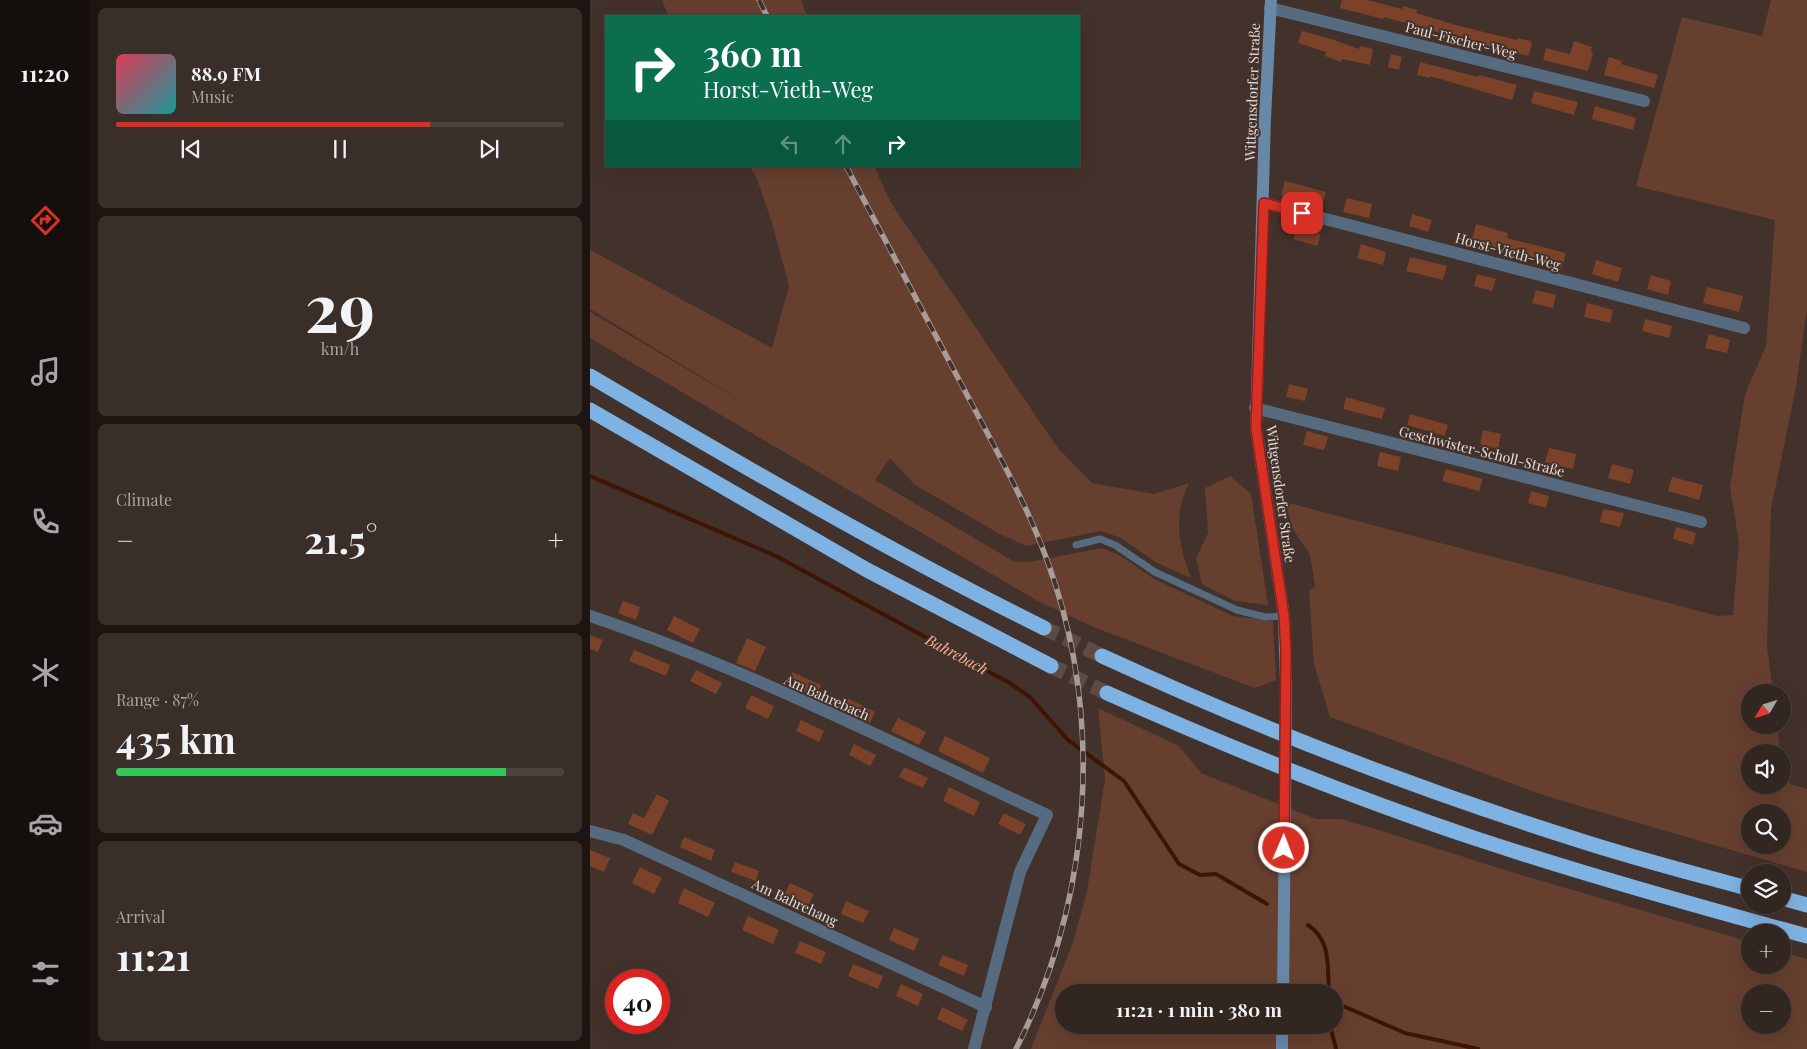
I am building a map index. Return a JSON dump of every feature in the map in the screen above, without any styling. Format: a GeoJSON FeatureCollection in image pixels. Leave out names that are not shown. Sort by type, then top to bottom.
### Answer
{"type":"FeatureCollection","features":[{"type":"Feature","properties":{"kind":"highway"},"geometry":{"type":"LineString","coordinates":[[590,376],[878,542],[1044,628]]}},
{"type":"Feature","properties":{"kind":"highway"},"geometry":{"type":"LineString","coordinates":[[590,410],[867,570],[1051,666]]}},
{"type":"Feature","properties":{"kind":"highway"},"geometry":{"type":"LineString","coordinates":[[1102,656],[1268,730],[1478,807],[1577,840],[1741,886]]}},
{"type":"Feature","properties":{"kind":"highway"},"geometry":{"type":"LineString","coordinates":[[1107,692],[1262,760],[1475,838],[1641,891],[1807,936]]}},
{"type":"Feature","properties":{"kind":"highway"},"geometry":{"type":"LineString","coordinates":[[1791,901],[1807,905]]}},
{"type":"Feature","properties":{"kind":"street","name":"Paul-Fischer-Weg"},"geometry":{"type":"LineString","coordinates":[[1271,4],[1644,101]]}},
{"type":"Feature","properties":{"kind":"street","name":"Wittgensdorfer Straße"},"geometry":{"type":"LineString","coordinates":[[1271,4],[1255,408],[1258,455],[1284,616],[1286,683],[1283,984]]}},
{"type":"Feature","properties":{"kind":"street","name":"Horst-Vieth-Weg"},"geometry":{"type":"LineString","coordinates":[[1264,203],[1744,328]]}},
{"type":"Feature","properties":{"kind":"street","name":"Geschwister-Scholl-Straße"},"geometry":{"type":"LineString","coordinates":[[1255,408],[1701,522]]}},
{"type":"Feature","properties":{"kind":"street","name":"Am Bahrebach"},"geometry":{"type":"LineString","coordinates":[[590,616],[650,636],[852,724],[1047,815],[1020,872],[986,1007]]}},
{"type":"Feature","properties":{"kind":"street","name":"Am Bahrehang"},"geometry":{"type":"LineString","coordinates":[[590,831],[624,840],[986,1007]]}},
{"type":"Feature","properties":{"kind":"street"},"geometry":{"type":"LineString","coordinates":[[974,1049],[986,1007]]}},
{"type":"Feature","properties":{"kind":"street"},"geometry":{"type":"LineString","coordinates":[[1282,1034],[1282,1049]]}},
{"type":"Feature","properties":{"kind":"lane"},"geometry":{"type":"LineString","coordinates":[[1076,545],[1100,539],[1115,545],[1155,572],[1238,610],[1265,617],[1284,616]]}},
{"type":"Feature","properties":{"kind":"shaded area"},"geometry":{"type":"Polygon","coordinates":[[[662,0],[801,0],[807,15],[668,15],[662,0]]]}},
{"type":"Feature","properties":{"kind":"shaded area"},"geometry":{"type":"Polygon","coordinates":[[[1771,0],[1807,0],[1807,308],[1796,387],[1771,509],[1767,647],[1772,684],[1741,684],[1741,734],[1778,734],[1779,744],[1741,744],[1741,794],[1791,794],[1791,784],[1807,789],[1807,872],[1791,867],[1791,864],[1780,864],[1745,854],[1791,854],[1791,804],[1741,804],[1741,853],[1546,796],[1330,717],[1314,664],[1309,591],[1315,586],[1310,555],[1293,529],[1285,502],[1718,616],[1733,615],[1739,543],[1730,487],[1745,394],[1766,346],[1775,220],[1636,186],[1682,17],[1762,36],[1771,0]]]}},
{"type":"Feature","properties":{"kind":"shaded area"},"geometry":{"type":"Polygon","coordinates":[[[751,167],[874,167],[891,203],[1057,447],[1092,483],[1154,494],[1189,483],[1181,507],[1179,530],[1180,542],[1191,578],[1157,563],[1121,538],[1101,531],[1026,546],[1000,534],[915,485],[890,458],[875,480],[1015,562],[1029,562],[1102,548],[1119,555],[1156,580],[1233,616],[1273,621],[1276,680],[1255,688],[1096,628],[1036,600],[590,338],[590,312],[758,411],[590,309],[590,250],[772,348],[789,286],[772,223],[757,179],[751,167]]]}},
{"type":"Feature","properties":{"kind":"shaded area"},"geometry":{"type":"Polygon","coordinates":[[[1230,476],[1251,494],[1268,605],[1235,601],[1202,584],[1196,558],[1208,533],[1205,488],[1230,476]]]}},
{"type":"Feature","properties":{"kind":"shaded area"},"geometry":{"type":"Polygon","coordinates":[[[1098,708],[1179,746],[1201,773],[1316,819],[1341,819],[1508,871],[1741,939],[1741,974],[1791,974],[1791,954],[1807,959],[1807,1049],[1031,1049],[1055,988],[1055,1034],[1343,1034],[1343,984],[1057,984],[1073,942],[1087,891],[1105,779],[1098,708]]]}},
{"type":"Feature","properties":{"kind":"building"},"geometry":{"type":"Polygon","coordinates":[[[1342,0],[1367,0],[1402,9],[1403,6],[1417,10],[1416,13],[1459,26],[1517,40],[1517,38],[1531,41],[1532,45],[1528,56],[1384,17],[1383,19],[1340,8],[1342,0]]]}},
{"type":"Feature","properties":{"kind":"building"},"geometry":{"type":"Polygon","coordinates":[[[1302,31],[1359,49],[1360,46],[1373,49],[1370,65],[1342,59],[1341,62],[1325,56],[1326,52],[1298,43],[1302,31]]]}},
{"type":"Feature","properties":{"kind":"building"},"geometry":{"type":"Polygon","coordinates":[[[1574,41],[1592,47],[1591,52],[1593,53],[1588,71],[1543,60],[1546,48],[1570,54],[1574,41]]]}},
{"type":"Feature","properties":{"kind":"building"},"geometry":{"type":"Polygon","coordinates":[[[1391,54],[1402,57],[1399,70],[1388,67],[1391,54]]]}},
{"type":"Feature","properties":{"kind":"building"},"geometry":{"type":"Polygon","coordinates":[[[1609,57],[1622,61],[1621,64],[1658,75],[1654,88],[1604,75],[1609,57]]]}},
{"type":"Feature","properties":{"kind":"building"},"geometry":{"type":"Polygon","coordinates":[[[1420,62],[1517,85],[1512,100],[1430,76],[1430,78],[1417,75],[1420,62]]]}},
{"type":"Feature","properties":{"kind":"building"},"geometry":{"type":"Polygon","coordinates":[[[1534,91],[1578,102],[1574,115],[1531,103],[1534,91]]]}},
{"type":"Feature","properties":{"kind":"building"},"geometry":{"type":"Polygon","coordinates":[[[1595,106],[1636,118],[1633,130],[1592,119],[1595,106]]]}},
{"type":"Feature","properties":{"kind":"building"},"geometry":{"type":"Polygon","coordinates":[[[1285,181],[1326,192],[1322,206],[1281,195],[1285,181]]]}},
{"type":"Feature","properties":{"kind":"building"},"geometry":{"type":"Polygon","coordinates":[[[1347,198],[1372,204],[1369,218],[1343,212],[1347,198]]]}},
{"type":"Feature","properties":{"kind":"building"},"geometry":{"type":"Polygon","coordinates":[[[1412,214],[1432,220],[1428,232],[1409,226],[1412,214]]]}},
{"type":"Feature","properties":{"kind":"building"},"geometry":{"type":"Polygon","coordinates":[[[1476,224],[1508,233],[1507,238],[1566,253],[1562,268],[1471,244],[1476,224]]]}},
{"type":"Feature","properties":{"kind":"building"},"geometry":{"type":"Polygon","coordinates":[[[1297,227],[1321,234],[1317,246],[1293,239],[1297,227]]]}},
{"type":"Feature","properties":{"kind":"building"},"geometry":{"type":"Polygon","coordinates":[[[1361,244],[1386,252],[1383,265],[1357,258],[1361,244]]]}},
{"type":"Feature","properties":{"kind":"building"},"geometry":{"type":"Polygon","coordinates":[[[1410,257],[1447,266],[1443,280],[1406,271],[1410,257]]]}},
{"type":"Feature","properties":{"kind":"building"},"geometry":{"type":"Polygon","coordinates":[[[1596,260],[1622,268],[1618,282],[1592,274],[1596,260]]]}},
{"type":"Feature","properties":{"kind":"building"},"geometry":{"type":"Polygon","coordinates":[[[1477,274],[1496,279],[1492,291],[1474,286],[1477,274]]]}},
{"type":"Feature","properties":{"kind":"building"},"geometry":{"type":"Polygon","coordinates":[[[1651,275],[1671,281],[1668,295],[1647,289],[1651,275]]]}},
{"type":"Feature","properties":{"kind":"building"},"geometry":{"type":"Polygon","coordinates":[[[1707,287],[1743,296],[1739,312],[1703,303],[1707,287]]]}},
{"type":"Feature","properties":{"kind":"building"},"geometry":{"type":"Polygon","coordinates":[[[1536,290],[1556,295],[1553,308],[1532,303],[1536,290]]]}},
{"type":"Feature","properties":{"kind":"building"},"geometry":{"type":"Polygon","coordinates":[[[1587,303],[1613,310],[1610,323],[1584,317],[1587,303]]]}},
{"type":"Feature","properties":{"kind":"building"},"geometry":{"type":"Polygon","coordinates":[[[1645,319],[1672,326],[1669,338],[1642,331],[1645,319]]]}},
{"type":"Feature","properties":{"kind":"building"},"geometry":{"type":"Polygon","coordinates":[[[1709,334],[1730,340],[1727,353],[1705,348],[1709,334]]]}},
{"type":"Feature","properties":{"kind":"building"},"geometry":{"type":"Polygon","coordinates":[[[1289,384],[1308,389],[1305,401],[1286,397],[1289,384]]]}},
{"type":"Feature","properties":{"kind":"building"},"geometry":{"type":"Polygon","coordinates":[[[1346,397],[1385,408],[1382,419],[1343,409],[1346,397]]]}},
{"type":"Feature","properties":{"kind":"building"},"geometry":{"type":"Polygon","coordinates":[[[1410,414],[1448,425],[1445,436],[1407,425],[1410,414]]]}},
{"type":"Feature","properties":{"kind":"building"},"geometry":{"type":"Polygon","coordinates":[[[1483,430],[1501,434],[1498,449],[1480,444],[1483,430]]]}},
{"type":"Feature","properties":{"kind":"building"},"geometry":{"type":"Polygon","coordinates":[[[1307,431],[1328,437],[1324,450],[1303,445],[1307,431]]]}},
{"type":"Feature","properties":{"kind":"building"},"geometry":{"type":"Polygon","coordinates":[[[1549,448],[1576,454],[1573,469],[1545,462],[1549,448]]]}},
{"type":"Feature","properties":{"kind":"building"},"geometry":{"type":"Polygon","coordinates":[[[1380,452],[1401,457],[1398,471],[1377,466],[1380,452]]]}},
{"type":"Feature","properties":{"kind":"building"},"geometry":{"type":"Polygon","coordinates":[[[1612,464],[1634,470],[1630,484],[1608,478],[1612,464]]]}},
{"type":"Feature","properties":{"kind":"building"},"geometry":{"type":"Polygon","coordinates":[[[1446,469],[1483,479],[1479,491],[1442,481],[1446,469]]]}},
{"type":"Feature","properties":{"kind":"building"},"geometry":{"type":"Polygon","coordinates":[[[1672,477],[1703,485],[1699,500],[1668,491],[1672,477]]]}},
{"type":"Feature","properties":{"kind":"building"},"geometry":{"type":"Polygon","coordinates":[[[1531,491],[1549,496],[1546,508],[1528,503],[1531,491]]]}},
{"type":"Feature","properties":{"kind":"building"},"geometry":{"type":"Polygon","coordinates":[[[1603,509],[1624,513],[1620,527],[1600,522],[1603,509]]]}},
{"type":"Feature","properties":{"kind":"building"},"geometry":{"type":"Polygon","coordinates":[[[1676,527],[1696,533],[1693,545],[1673,539],[1676,527]]]}},
{"type":"Feature","properties":{"kind":"building"},"geometry":{"type":"Polygon","coordinates":[[[623,601],[640,607],[636,620],[618,613],[623,601]]]}},
{"type":"Feature","properties":{"kind":"building"},"geometry":{"type":"Polygon","coordinates":[[[674,616],[700,629],[693,643],[667,630],[674,616]]]}},
{"type":"Feature","properties":{"kind":"building"},"geometry":{"type":"Polygon","coordinates":[[[590,635],[603,640],[598,652],[590,649],[590,635]]]}},
{"type":"Feature","properties":{"kind":"building"},"geometry":{"type":"Polygon","coordinates":[[[747,638],[766,647],[755,671],[736,663],[747,638]]]}},
{"type":"Feature","properties":{"kind":"building"},"geometry":{"type":"Polygon","coordinates":[[[634,650],[670,665],[666,676],[629,661],[634,650]]]}},
{"type":"Feature","properties":{"kind":"building"},"geometry":{"type":"Polygon","coordinates":[[[696,670],[722,683],[716,694],[690,681],[696,670]]]}},
{"type":"Feature","properties":{"kind":"building"},"geometry":{"type":"Polygon","coordinates":[[[792,672],[821,685],[815,697],[786,685],[792,672]]]}},
{"type":"Feature","properties":{"kind":"building"},"geometry":{"type":"Polygon","coordinates":[[[751,695],[774,706],[768,719],[745,708],[751,695]]]}},
{"type":"Feature","properties":{"kind":"building"},"geometry":{"type":"Polygon","coordinates":[[[847,698],[875,712],[870,723],[842,710],[847,698]]]}},
{"type":"Feature","properties":{"kind":"building"},"geometry":{"type":"Polygon","coordinates":[[[898,718],[926,732],[919,745],[891,731],[898,718]]]}},
{"type":"Feature","properties":{"kind":"building"},"geometry":{"type":"Polygon","coordinates":[[[801,720],[824,731],[819,742],[796,731],[801,720]]]}},
{"type":"Feature","properties":{"kind":"building"},"geometry":{"type":"Polygon","coordinates":[[[945,736],[990,758],[983,773],[938,751],[945,736]]]}},
{"type":"Feature","properties":{"kind":"building"},"geometry":{"type":"Polygon","coordinates":[[[854,744],[876,755],[870,766],[849,755],[854,744]]]}},
{"type":"Feature","properties":{"kind":"building"},"geometry":{"type":"Polygon","coordinates":[[[904,767],[928,778],[923,788],[899,777],[904,767]]]}},
{"type":"Feature","properties":{"kind":"building"},"geometry":{"type":"Polygon","coordinates":[[[949,787],[980,802],[974,816],[943,801],[949,787]]]}},
{"type":"Feature","properties":{"kind":"building"},"geometry":{"type":"Polygon","coordinates":[[[657,794],[669,801],[652,835],[628,824],[633,813],[644,818],[657,794]]]}},
{"type":"Feature","properties":{"kind":"building"},"geometry":{"type":"Polygon","coordinates":[[[1004,813],[1026,824],[1020,835],[998,824],[1004,813]]]}},
{"type":"Feature","properties":{"kind":"building"},"geometry":{"type":"Polygon","coordinates":[[[684,837],[715,850],[711,861],[680,847],[684,837]]]}},
{"type":"Feature","properties":{"kind":"building"},"geometry":{"type":"Polygon","coordinates":[[[590,850],[610,858],[604,872],[590,866],[590,850]]]}},
{"type":"Feature","properties":{"kind":"building"},"geometry":{"type":"Polygon","coordinates":[[[735,862],[759,871],[756,881],[731,872],[735,862]]]}},
{"type":"Feature","properties":{"kind":"building"},"geometry":{"type":"Polygon","coordinates":[[[640,867],[662,878],[654,894],[632,883],[640,867]]]}},
{"type":"Feature","properties":{"kind":"building"},"geometry":{"type":"Polygon","coordinates":[[[790,883],[814,894],[808,906],[784,895],[790,883]]]}},
{"type":"Feature","properties":{"kind":"building"},"geometry":{"type":"Polygon","coordinates":[[[684,888],[715,903],[708,917],[678,903],[684,888]]]}},
{"type":"Feature","properties":{"kind":"building"},"geometry":{"type":"Polygon","coordinates":[[[846,901],[869,911],[863,923],[841,914],[846,901]]]}},
{"type":"Feature","properties":{"kind":"building"},"geometry":{"type":"Polygon","coordinates":[[[748,916],[779,930],[773,944],[742,930],[748,916]]]}},
{"type":"Feature","properties":{"kind":"building"},"geometry":{"type":"Polygon","coordinates":[[[894,928],[919,939],[914,951],[889,940],[894,928]]]}},
{"type":"Feature","properties":{"kind":"building"},"geometry":{"type":"Polygon","coordinates":[[[800,941],[826,952],[821,964],[795,953],[800,941]]]}},
{"type":"Feature","properties":{"kind":"building"},"geometry":{"type":"Polygon","coordinates":[[[943,955],[968,965],[964,976],[938,965],[943,955]]]}},
{"type":"Feature","properties":{"kind":"building"},"geometry":{"type":"Polygon","coordinates":[[[853,964],[883,976],[878,989],[848,976],[853,964]]]}},
{"type":"Feature","properties":{"kind":"building"},"geometry":{"type":"Polygon","coordinates":[[[901,984],[923,994],[918,1006],[896,996],[901,984]]]}},
{"type":"Feature","properties":{"kind":"building"},"geometry":{"type":"Polygon","coordinates":[[[942,1007],[968,1020],[962,1031],[937,1019],[942,1007]]]}},
{"type":"Feature","properties":{"kind":"waterway","name":"Bahrebach"},"geometry":{"type":"LineString","coordinates":[[590,476],[776,556],[1008,682],[1030,697],[1068,740],[1124,781],[1179,864],[1200,875],[1216,874],[1267,904]]}},
{"type":"Feature","properties":{"kind":"waterway","name":"Bahrebach"},"geometry":{"type":"LineString","coordinates":[[1308,925],[1316,931],[1325,947],[1329,984]]}},
{"type":"Feature","properties":{"kind":"waterway"},"geometry":{"type":"LineString","coordinates":[[1343,1006],[1405,1033],[1478,1049]]}},
{"type":"Feature","properties":{"kind":"waterway","name":"Bahrebach"},"geometry":{"type":"LineString","coordinates":[[1332,1034],[1336,1049]]}},
{"type":"Feature","properties":{"kind":"tunnel"},"geometry":{"type":"LineString","coordinates":[[1044,628],[1102,656]]}},
{"type":"Feature","properties":{"kind":"tunnel"},"geometry":{"type":"LineString","coordinates":[[1051,666],[1107,693]]}},
{"type":"Feature","properties":{"kind":"railway"},"geometry":{"type":"LineString","coordinates":[[759,0],[766,15]]}},
{"type":"Feature","properties":{"kind":"railway"},"geometry":{"type":"LineString","coordinates":[[847,167],[999,455],[1039,538],[1065,620],[1077,682],[1083,745],[1082,808],[1074,870],[1061,932],[1042,991],[1016,1049]]}},
{"type":"Feature","properties":{"kind":"route"},"geometry":{"type":"LineString","coordinates":[[1284,848],[1286,683],[1284,616],[1256,441],[1255,408],[1264,203],[1302,213]]}}]}
